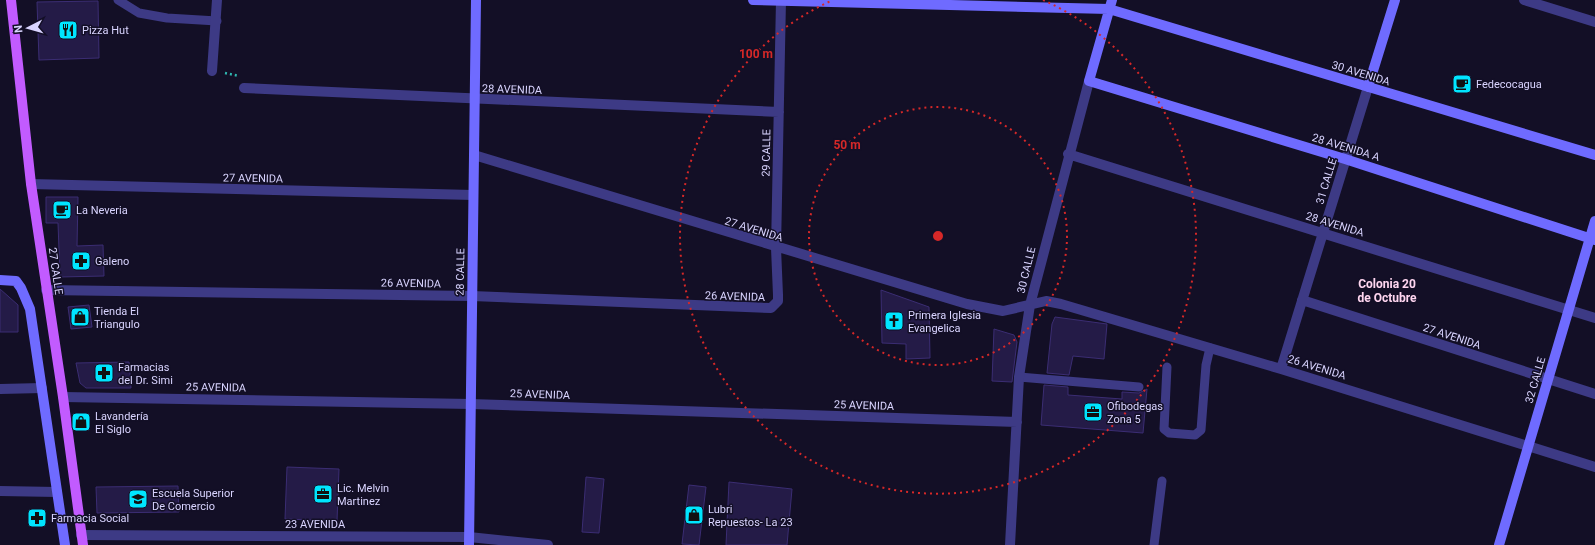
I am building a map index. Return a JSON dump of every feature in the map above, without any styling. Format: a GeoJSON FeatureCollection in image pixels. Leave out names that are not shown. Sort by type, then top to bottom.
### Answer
{"type":"FeatureCollection","features":[{"type":"Feature","properties":{"kind":"main road","name":"27 CALLE"},"geometry":{"type":"LineString","coordinates":[[11,0],[31,184],[63,396],[82,540]]}},
{"type":"Feature","properties":{"kind":"street"},"geometry":{"type":"LineString","coordinates":[[212,71],[217,21],[217,0]]}},
{"type":"Feature","properties":{"kind":"street","name":"28 CALLE"},"geometry":{"type":"LineString","coordinates":[[469,541],[476,0]]}},
{"type":"Feature","properties":{"kind":"street"},"geometry":{"type":"LineString","coordinates":[[753,0],[1111,5]]}},
{"type":"Feature","properties":{"kind":"street","name":"29 CALLE"},"geometry":{"type":"LineString","coordinates":[[775,306],[778,295],[776,248],[781,0]]}},
{"type":"Feature","properties":{"kind":"street","name":"31 CALLE"},"geometry":{"type":"LineString","coordinates":[[1281,369],[1395,0]]}},
{"type":"Feature","properties":{"kind":"street"},"geometry":{"type":"LineString","coordinates":[[1524,0],[1595,22]]}},
{"type":"Feature","properties":{"kind":"street","name":"30 AVENIDA"},"geometry":{"type":"LineString","coordinates":[[1111,5],[1120,12],[1595,155]]}},
{"type":"Feature","properties":{"kind":"street","name":"30 CALLE"},"geometry":{"type":"LineString","coordinates":[[1010,545],[1019,377],[1030,305],[1068,154],[1111,5]]}},
{"type":"Feature","properties":{"kind":"street","name":"28 AVENIDA A"},"geometry":{"type":"LineString","coordinates":[[1089,81],[1345,159],[1592,239]]}},
{"type":"Feature","properties":{"kind":"street","name":"28 AVENIDA"},"geometry":{"type":"LineString","coordinates":[[244,88],[779,112]]}},
{"type":"Feature","properties":{"kind":"street","name":"28 AVENIDA"},"geometry":{"type":"LineString","coordinates":[[1068,154],[1568,311],[1595,318]]}},
{"type":"Feature","properties":{"kind":"street","name":"27 AVENIDA"},"geometry":{"type":"LineString","coordinates":[[474,155],[776,248],[989,310],[1003,311],[1030,305]]}},
{"type":"Feature","properties":{"kind":"street","name":"27 AVENIDA"},"geometry":{"type":"LineString","coordinates":[[31,184],[473,195]]}},
{"type":"Feature","properties":{"kind":"street","name":"32 CALLE"},"geometry":{"type":"LineString","coordinates":[[1499,545],[1568,311],[1592,239],[1595,221]]}},
{"type":"Feature","properties":{"kind":"street"},"geometry":{"type":"LineString","coordinates":[[0,280],[16,282],[21,288],[30,309],[65,545]]}},
{"type":"Feature","properties":{"kind":"street","name":"26 AVENIDA"},"geometry":{"type":"LineString","coordinates":[[46,290],[472,296],[766,310],[775,306]]}},
{"type":"Feature","properties":{"kind":"street","name":"27 AVENIDA"},"geometry":{"type":"LineString","coordinates":[[1302,300],[1595,394]]}},
{"type":"Feature","properties":{"kind":"street","name":"26 AVENIDA"},"geometry":{"type":"LineString","coordinates":[[1030,305],[1046,301],[1061,304],[1281,369],[1529,445],[1595,467]]}},
{"type":"Feature","properties":{"kind":"street"},"geometry":{"type":"LineString","coordinates":[[0,389],[42,388]]}},
{"type":"Feature","properties":{"kind":"street","name":"25 AVENIDA"},"geometry":{"type":"LineString","coordinates":[[63,396],[471,404],[1017,422]]}},
{"type":"Feature","properties":{"kind":"street"},"geometry":{"type":"LineString","coordinates":[[0,491],[57,492]]}},
{"type":"Feature","properties":{"kind":"street","name":"23 AVENIDA"},"geometry":{"type":"LineString","coordinates":[[82,540],[469,541],[548,545]]}},
{"type":"Feature","properties":{"kind":"lane"},"geometry":{"type":"LineString","coordinates":[[118,0],[139,13],[167,18],[217,21]]}},
{"type":"Feature","properties":{"kind":"lane"},"geometry":{"type":"LineString","coordinates":[[1167,367],[1164,430],[1169,433],[1195,435],[1200,430],[1206,365],[1210,348]]}},
{"type":"Feature","properties":{"kind":"lane"},"geometry":{"type":"LineString","coordinates":[[1019,377],[1139,387]]}},
{"type":"Feature","properties":{"kind":"lane"},"geometry":{"type":"LineString","coordinates":[[1154,545],[1162,481]]}},
{"type":"Feature","properties":{"kind":"path"},"geometry":{"type":"LineString","coordinates":[[212,71],[241,76],[244,88]]}},
{"type":"Feature","properties":{"kind":"building","name":"Pizza Hut"},"geometry":{"type":"Polygon","coordinates":[[[98,1],[99,58],[39,60],[37,2],[98,1]]]}},
{"type":"Feature","properties":{"kind":"building"},"geometry":{"type":"Polygon","coordinates":[[[46,197],[78,197],[77,246],[103,245],[104,276],[60,277],[58,223],[46,223],[46,197]]]}},
{"type":"Feature","properties":{"kind":"building"},"geometry":{"type":"Polygon","coordinates":[[[0,289],[18,305],[18,332],[0,332],[0,289]]]}},
{"type":"Feature","properties":{"kind":"building"},"geometry":{"type":"Polygon","coordinates":[[[881,290],[929,307],[930,358],[906,359],[906,344],[882,343],[881,290]]]}},
{"type":"Feature","properties":{"kind":"building","name":"Tienda El Triangulo"},"geometry":{"type":"Polygon","coordinates":[[[89,305],[92,327],[71,329],[68,307],[89,305]]]}},
{"type":"Feature","properties":{"kind":"building"},"geometry":{"type":"Polygon","coordinates":[[[1055,317],[1107,324],[1104,359],[1073,356],[1069,375],[1047,373],[1052,324],[1055,317]]]}},
{"type":"Feature","properties":{"kind":"building"},"geometry":{"type":"Polygon","coordinates":[[[994,329],[1014,335],[1017,342],[1012,382],[992,381],[994,329]]]}},
{"type":"Feature","properties":{"kind":"building","name":"Farmacias del Dr. Simi"},"geometry":{"type":"Polygon","coordinates":[[[129,362],[131,388],[86,388],[80,383],[76,363],[129,362]]]}},
{"type":"Feature","properties":{"kind":"building","name":"Ofibodegas Zona 5"},"geometry":{"type":"Polygon","coordinates":[[[1044,385],[1068,387],[1068,395],[1122,399],[1122,392],[1139,393],[1147,389],[1143,433],[1041,425],[1044,385]]]}},
{"type":"Feature","properties":{"kind":"building"},"geometry":{"type":"Polygon","coordinates":[[[287,467],[339,469],[337,521],[285,519],[287,467]]]}},
{"type":"Feature","properties":{"kind":"building"},"geometry":{"type":"Polygon","coordinates":[[[586,477],[604,479],[599,533],[582,532],[586,477]]]}},
{"type":"Feature","properties":{"kind":"building"},"geometry":{"type":"Polygon","coordinates":[[[729,482],[792,489],[787,545],[726,545],[729,482]]]}},
{"type":"Feature","properties":{"kind":"building","name":"Lubri Repuestos- La 23"},"geometry":{"type":"Polygon","coordinates":[[[689,485],[706,487],[699,545],[682,544],[689,485]]]}},
{"type":"Feature","properties":{"kind":"building","name":"Escuela Superior De Comercio"},"geometry":{"type":"Polygon","coordinates":[[[178,486],[179,512],[97,513],[96,487],[178,486]]]}},
{"type":"Feature","properties":{"kind":"place","name":"Pizza Hut"},"geometry":{"type":"Point","coordinates":[68,30]}},
{"type":"Feature","properties":{"kind":"place","name":"Fedecocagua"},"geometry":{"type":"Point","coordinates":[1462,84]}},
{"type":"Feature","properties":{"kind":"place","name":"La Neveria"},"geometry":{"type":"Point","coordinates":[62,210]}},
{"type":"Feature","properties":{"kind":"place","name":"Galeno"},"geometry":{"type":"Point","coordinates":[81,261]}},
{"type":"Feature","properties":{"kind":"place","name":"Tienda El Triangulo"},"geometry":{"type":"Point","coordinates":[80,317]}},
{"type":"Feature","properties":{"kind":"place","name":"Primera Iglesia Evangelica"},"geometry":{"type":"Point","coordinates":[894,321]}},
{"type":"Feature","properties":{"kind":"place","name":"Farmacias del Dr. Simi"},"geometry":{"type":"Point","coordinates":[104,373]}},
{"type":"Feature","properties":{"kind":"place","name":"Ofibodegas Zona 5"},"geometry":{"type":"Point","coordinates":[1093,412]}},
{"type":"Feature","properties":{"kind":"place","name":"Lavandería El Siglo"},"geometry":{"type":"Point","coordinates":[81,422]}},
{"type":"Feature","properties":{"kind":"place","name":"Lic. Melvin Martinez"},"geometry":{"type":"Point","coordinates":[323,494]}},
{"type":"Feature","properties":{"kind":"place","name":"Escuela Superior De Comercio"},"geometry":{"type":"Point","coordinates":[138,499]}},
{"type":"Feature","properties":{"kind":"place","name":"Lubri Repuestos- La 23"},"geometry":{"type":"Point","coordinates":[694,515]}},
{"type":"Feature","properties":{"kind":"place","name":"Farmacia Social"},"geometry":{"type":"Point","coordinates":[37,518]}},
{"type":"Feature","properties":{"kind":"district","name":"Colonia 20 de Octubre"},"geometry":{"type":"Point","coordinates":[1387,291]}}]}
